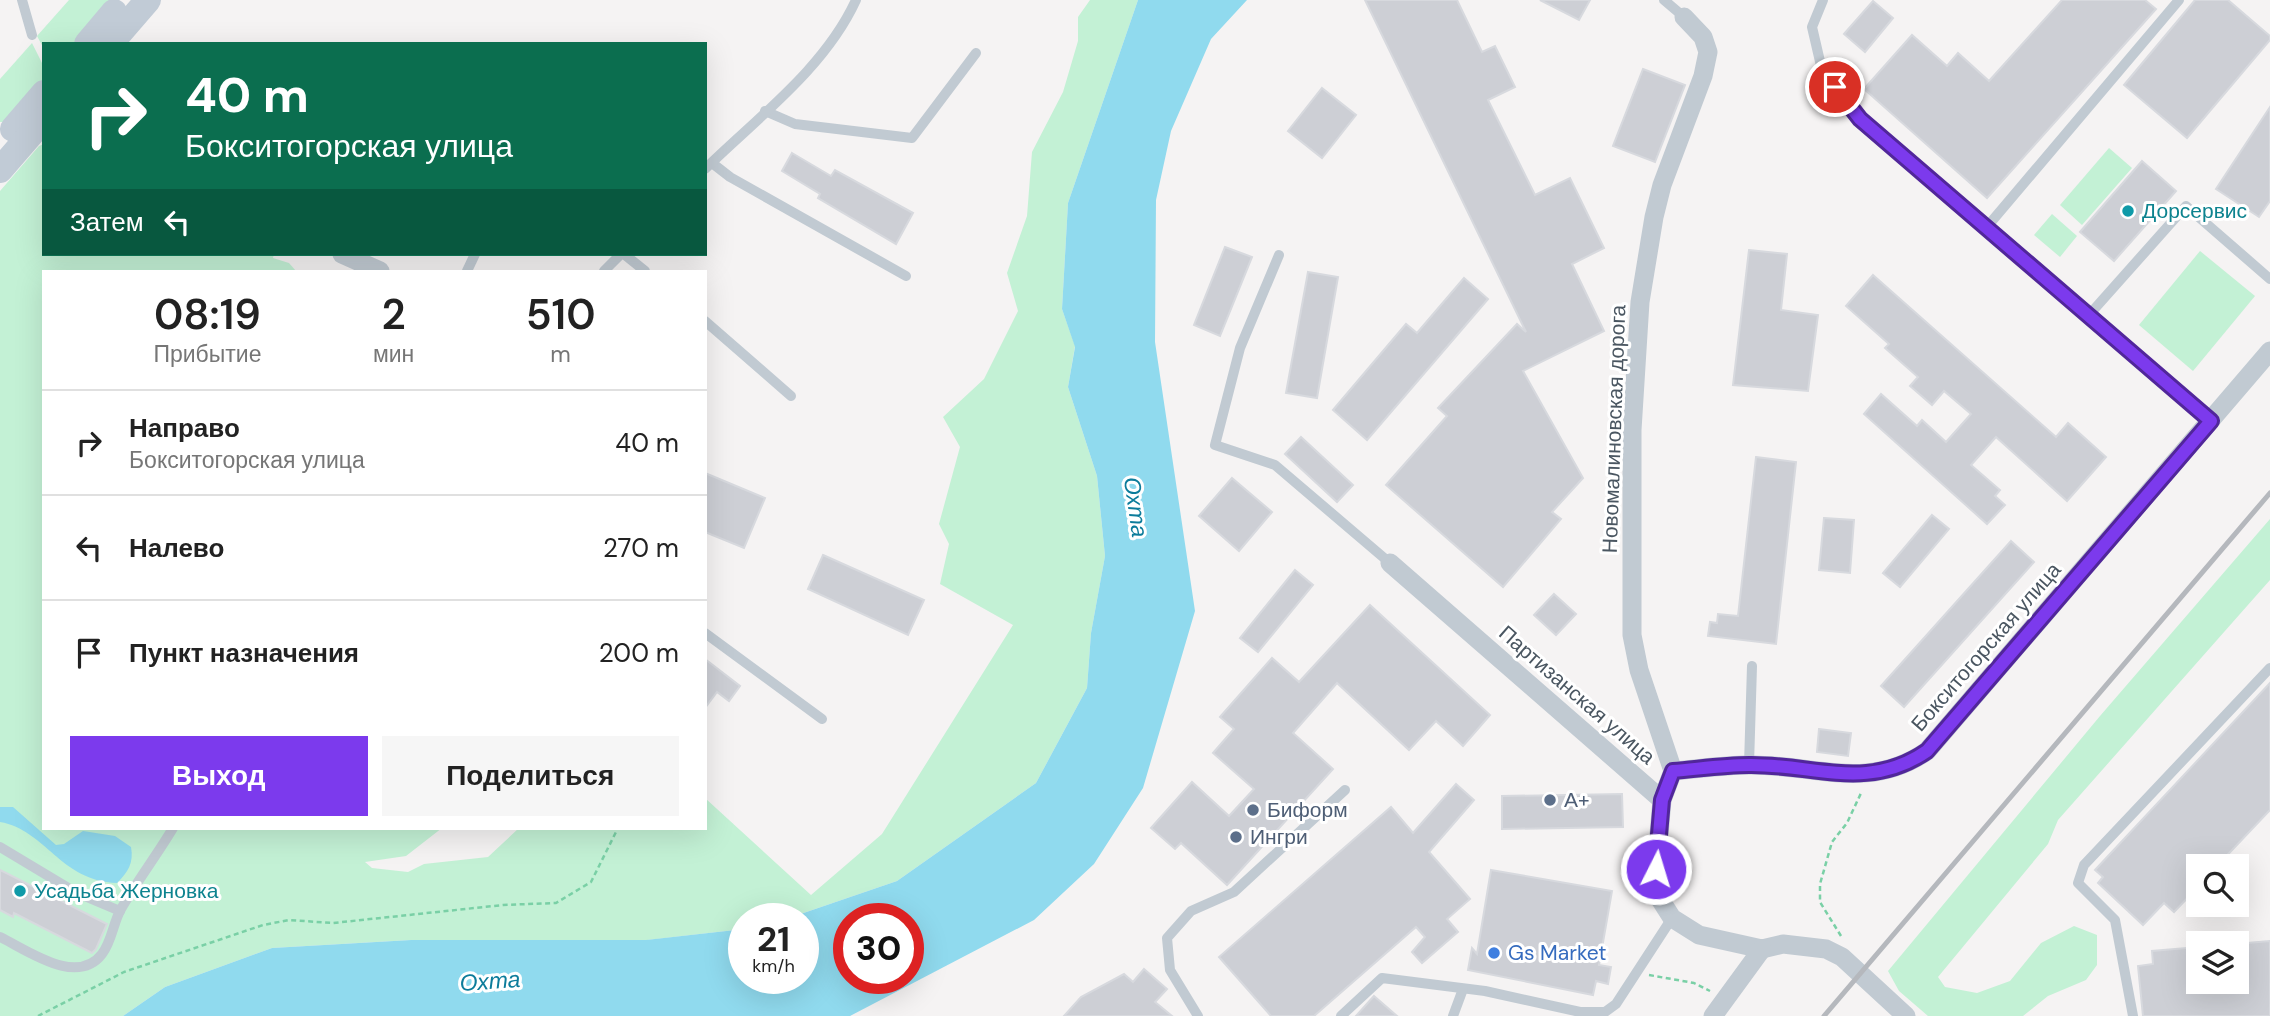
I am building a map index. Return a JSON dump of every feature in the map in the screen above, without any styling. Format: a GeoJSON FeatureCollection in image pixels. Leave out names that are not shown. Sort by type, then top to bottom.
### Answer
{"type":"FeatureCollection","features":[{"type":"Feature","properties":{"kind":"main road"},"geometry":{"type":"LineString","coordinates":[[89,42],[125,0]]}},
{"type":"Feature","properties":{"kind":"main road"},"geometry":{"type":"LineString","coordinates":[[112,42],[148,0]]}},
{"type":"Feature","properties":{"kind":"main road"},"geometry":{"type":"LineString","coordinates":[[0,170],[7,140],[41,108]]}},
{"type":"Feature","properties":{"kind":"street","name":"Новомалиновская дорога"},"geometry":{"type":"LineString","coordinates":[[1673,771],[1639,670],[1632,635],[1632,430],[1640,302],[1654,217],[1666,173],[1703,76],[1708,52],[1703,37],[1684,17]]}},
{"type":"Feature","properties":{"kind":"street"},"geometry":{"type":"LineString","coordinates":[[346,256],[378,270]]}},
{"type":"Feature","properties":{"kind":"street","name":"Бокситогорская улица"},"geometry":{"type":"LineString","coordinates":[[1673,771],[1749,765],[1861,774],[1884,773],[1906,765],[1927,751],[2270,351]]}},
{"type":"Feature","properties":{"kind":"street","name":"Партизанская улица"},"geometry":{"type":"LineString","coordinates":[[1390,563],[1662,800]]}},
{"type":"Feature","properties":{"kind":"street"},"geometry":{"type":"LineString","coordinates":[[1673,771],[1662,800],[1657,883],[1658,896],[1672,918],[1699,935],[1762,949],[1783,944],[1826,949],[1842,957],[1906,1016]]}},
{"type":"Feature","properties":{"kind":"street"},"geometry":{"type":"LineString","coordinates":[[1713,1016],[1762,949]]}},
{"type":"Feature","properties":{"kind":"lane"},"geometry":{"type":"LineString","coordinates":[[22,0],[32,35]]}},
{"type":"Feature","properties":{"kind":"lane"},"geometry":{"type":"LineString","coordinates":[[856,0],[849,17],[789,90],[709,166],[906,276]]}},
{"type":"Feature","properties":{"kind":"lane"},"geometry":{"type":"LineString","coordinates":[[1664,0],[1684,17]]}},
{"type":"Feature","properties":{"kind":"lane"},"geometry":{"type":"LineString","coordinates":[[1823,0],[1812,27],[1822,70],[1860,119],[2211,421]]}},
{"type":"Feature","properties":{"kind":"lane"},"geometry":{"type":"LineString","coordinates":[[1986,228],[2179,0]]}},
{"type":"Feature","properties":{"kind":"lane"},"geometry":{"type":"LineString","coordinates":[[765,111],[795,124],[912,138],[976,53]]}},
{"type":"Feature","properties":{"kind":"lane"},"geometry":{"type":"LineString","coordinates":[[2089,315],[2186,206],[2270,279]]}},
{"type":"Feature","properties":{"kind":"lane"},"geometry":{"type":"LineString","coordinates":[[1279,255],[1240,348],[1215,445],[1275,465],[1390,563]]}},
{"type":"Feature","properties":{"kind":"lane"},"geometry":{"type":"LineString","coordinates":[[605,270],[621,256]]}},
{"type":"Feature","properties":{"kind":"lane"},"geometry":{"type":"LineString","coordinates":[[626,256],[644,270]]}},
{"type":"Feature","properties":{"kind":"lane"},"geometry":{"type":"LineString","coordinates":[[707,323],[791,396]]}},
{"type":"Feature","properties":{"kind":"lane"},"geometry":{"type":"LineString","coordinates":[[707,634],[822,719]]}},
{"type":"Feature","properties":{"kind":"lane"},"geometry":{"type":"LineString","coordinates":[[1749,765],[1752,666]]}},
{"type":"Feature","properties":{"kind":"lane"},"geometry":{"type":"LineString","coordinates":[[2133,1016],[2115,920],[2078,883],[2084,866],[2270,668]]}},
{"type":"Feature","properties":{"kind":"lane"},"geometry":{"type":"LineString","coordinates":[[1198,1016],[1170,970],[1167,937],[1191,911],[1234,892],[1345,790]]}},
{"type":"Feature","properties":{"kind":"lane"},"geometry":{"type":"LineString","coordinates":[[0,937],[50,962],[83,966],[104,951],[120,911],[172,830]]}},
{"type":"Feature","properties":{"kind":"lane"},"geometry":{"type":"LineString","coordinates":[[0,847],[75,892],[120,911]]}},
{"type":"Feature","properties":{"kind":"lane"},"geometry":{"type":"LineString","coordinates":[[1341,1016],[1382,978],[1463,989],[1580,1012],[1605,1012],[1616,1004],[1672,918]]}},
{"type":"Feature","properties":{"kind":"lane"},"geometry":{"type":"LineString","coordinates":[[1453,1016],[1463,989]]}},
{"type":"Feature","properties":{"kind":"path"},"geometry":{"type":"LineString","coordinates":[[1847,943],[1820,902],[1820,884],[1832,842],[1847,823],[1863,794],[1861,774]]}},
{"type":"Feature","properties":{"kind":"path"},"geometry":{"type":"LineString","coordinates":[[38,1016],[124,972],[263,925],[289,920],[332,923],[503,905],[555,904],[591,883],[617,830]]}},
{"type":"Feature","properties":{"kind":"path"},"geometry":{"type":"LineString","coordinates":[[1635,972],[1695,983],[1713,992]]}},
{"type":"Feature","properties":{"kind":"green space"},"geometry":{"type":"Polygon","coordinates":[[[69,0],[115,0],[79,42],[42,42],[42,45],[37,36],[69,0]]]}},
{"type":"Feature","properties":{"kind":"green space"},"geometry":{"type":"Polygon","coordinates":[[[1090,0],[1138,0],[1068,203],[1062,309],[1075,346],[1068,387],[1097,476],[1105,556],[1091,633],[1087,688],[1036,783],[897,881],[819,908],[819,903],[728,903],[728,931],[647,940],[411,940],[272,948],[165,987],[123,1016],[0,1016],[0,191],[39,146],[42,145],[42,256],[274,256],[289,263],[295,270],[42,270],[42,830],[439,830],[406,856],[365,862],[372,868],[408,872],[424,864],[488,857],[517,830],[707,830],[707,800],[811,895],[882,834],[1013,625],[940,584],[949,544],[939,524],[960,447],[943,417],[984,379],[1018,311],[1007,273],[1027,216],[1032,152],[1063,92],[1078,41],[1078,17],[1090,0]]]}},
{"type":"Feature","properties":{"kind":"green space"},"geometry":{"type":"Polygon","coordinates":[[[32,43],[42,63],[42,84],[9,122],[0,122],[0,79],[32,43]]]}},
{"type":"Feature","properties":{"kind":"green space"},"geometry":{"type":"Polygon","coordinates":[[[2109,148],[2132,168],[2082,225],[2060,205],[2109,148]]]}},
{"type":"Feature","properties":{"kind":"green space"},"geometry":{"type":"Polygon","coordinates":[[[2052,214],[2077,236],[2060,257],[2034,235],[2052,214]]]}},
{"type":"Feature","properties":{"kind":"green space"},"geometry":{"type":"Polygon","coordinates":[[[2200,251],[2255,296],[2193,371],[2139,325],[2200,251]]]}},
{"type":"Feature","properties":{"kind":"green space"},"geometry":{"type":"Polygon","coordinates":[[[2270,519],[2270,580],[2058,820],[2048,844],[1938,977],[1945,987],[1977,993],[2010,981],[2041,943],[2074,926],[2097,935],[2097,965],[2086,980],[2048,996],[2023,1016],[1928,1016],[1899,991],[1888,971],[2100,716],[2270,519]]]}},
{"type":"Feature","properties":{"kind":"water","name":"Охта"},"geometry":{"type":"Polygon","coordinates":[[[1138,0],[1247,0],[1211,39],[1171,131],[1156,200],[1155,342],[1195,611],[1143,788],[1094,864],[1034,920],[924,977],[924,903],[833,903],[833,994],[892,994],[850,1016],[123,1016],[165,987],[272,948],[411,940],[646,940],[728,931],[728,994],[819,994],[819,908],[897,881],[1036,783],[1087,688],[1091,633],[1105,556],[1097,476],[1068,387],[1075,347],[1062,309],[1068,203],[1138,0]]]}},
{"type":"Feature","properties":{"kind":"water"},"geometry":{"type":"Polygon","coordinates":[[[0,807],[13,807],[56,845],[64,844],[83,831],[115,836],[131,847],[129,867],[117,883],[81,874],[30,835],[0,822],[0,807]]]}},
{"type":"Feature","properties":{"kind":"building"},"geometry":{"type":"Polygon","coordinates":[[[1365,0],[1457,0],[1482,52],[1495,46],[1515,87],[1488,100],[1535,195],[1570,178],[1604,248],[1572,264],[1604,331],[1523,371],[1583,478],[1552,512],[1561,519],[1503,587],[1386,485],[1447,416],[1438,408],[1517,324],[1526,332],[1365,0]]]}},
{"type":"Feature","properties":{"kind":"building"},"geometry":{"type":"Polygon","coordinates":[[[1540,0],[1590,0],[1579,20],[1540,0]]]}},
{"type":"Feature","properties":{"kind":"building"},"geometry":{"type":"Polygon","coordinates":[[[2062,0],[2145,0],[2156,9],[1987,198],[1864,89],[1912,35],[1947,66],[1958,53],[1989,81],[2062,0]]]}},
{"type":"Feature","properties":{"kind":"building"},"geometry":{"type":"Polygon","coordinates":[[[2195,0],[2228,0],[2270,36],[2270,40],[2187,138],[2124,85],[2195,0]]]}},
{"type":"Feature","properties":{"kind":"building"},"geometry":{"type":"Polygon","coordinates":[[[1873,1],[1893,18],[1865,52],[1844,34],[1873,1]]]}},
{"type":"Feature","properties":{"kind":"building"},"geometry":{"type":"Polygon","coordinates":[[[1643,69],[1685,85],[1655,162],[1613,146],[1643,69]]]}},
{"type":"Feature","properties":{"kind":"building"},"geometry":{"type":"Polygon","coordinates":[[[1322,88],[1356,115],[1322,158],[1288,131],[1322,88]]]}},
{"type":"Feature","properties":{"kind":"building"},"geometry":{"type":"Polygon","coordinates":[[[2270,107],[2270,201],[2259,217],[2216,189],[2270,107]]]}},
{"type":"Feature","properties":{"kind":"building"},"geometry":{"type":"Polygon","coordinates":[[[792,153],[831,176],[835,170],[913,213],[896,244],[818,198],[820,194],[782,171],[792,153]]]}},
{"type":"Feature","properties":{"kind":"building","name":"Дорсервис"},"geometry":{"type":"Polygon","coordinates":[[[2142,161],[2176,191],[2114,261],[2080,232],[2142,161]]]}},
{"type":"Feature","properties":{"kind":"building"},"geometry":{"type":"Polygon","coordinates":[[[1225,247],[1252,257],[1220,336],[1194,325],[1225,247]]]}},
{"type":"Feature","properties":{"kind":"building"},"geometry":{"type":"Polygon","coordinates":[[[1749,250],[1787,254],[1781,310],[1818,315],[1808,391],[1733,385],[1749,250]]]}},
{"type":"Feature","properties":{"kind":"building"},"geometry":{"type":"Polygon","coordinates":[[[1308,272],[1338,277],[1317,398],[1286,393],[1308,272]]]}},
{"type":"Feature","properties":{"kind":"building"},"geometry":{"type":"Polygon","coordinates":[[[1873,275],[2056,437],[2068,423],[2106,457],[2067,501],[1996,437],[1971,465],[2000,490],[1995,496],[2005,505],[1987,524],[1864,414],[1881,394],[1917,426],[1922,420],[1946,442],[1971,414],[1944,391],[1932,405],[1910,386],[1918,377],[1885,348],[1889,344],[1846,306],[1873,275]]]}},
{"type":"Feature","properties":{"kind":"building"},"geometry":{"type":"Polygon","coordinates":[[[1464,278],[1488,299],[1367,440],[1333,410],[1406,324],[1417,333],[1464,278]]]}},
{"type":"Feature","properties":{"kind":"building"},"geometry":{"type":"Polygon","coordinates":[[[1301,437],[1353,485],[1337,502],[1285,454],[1301,437]]]}},
{"type":"Feature","properties":{"kind":"building"},"geometry":{"type":"Polygon","coordinates":[[[1756,457],[1796,462],[1776,644],[1708,636],[1710,622],[1717,623],[1718,614],[1738,616],[1756,457]]]}},
{"type":"Feature","properties":{"kind":"building"},"geometry":{"type":"Polygon","coordinates":[[[707,474],[765,498],[744,548],[707,533],[707,474]]]}},
{"type":"Feature","properties":{"kind":"building"},"geometry":{"type":"Polygon","coordinates":[[[1232,478],[1272,512],[1239,551],[1199,516],[1232,478]]]}},
{"type":"Feature","properties":{"kind":"building"},"geometry":{"type":"Polygon","coordinates":[[[1932,515],[1949,529],[1900,587],[1883,573],[1932,515]]]}},
{"type":"Feature","properties":{"kind":"building"},"geometry":{"type":"Polygon","coordinates":[[[1824,518],[1854,520],[1850,573],[1819,570],[1824,518]]]}},
{"type":"Feature","properties":{"kind":"building"},"geometry":{"type":"Polygon","coordinates":[[[2011,541],[2034,562],[1904,707],[1881,686],[2011,541]]]}},
{"type":"Feature","properties":{"kind":"building"},"geometry":{"type":"Polygon","coordinates":[[[823,555],[924,600],[908,635],[808,589],[823,555]]]}},
{"type":"Feature","properties":{"kind":"building"},"geometry":{"type":"Polygon","coordinates":[[[1295,570],[1313,585],[1258,652],[1240,638],[1295,570]]]}},
{"type":"Feature","properties":{"kind":"building"},"geometry":{"type":"Polygon","coordinates":[[[1554,594],[1576,614],[1556,635],[1534,615],[1554,594]]]}},
{"type":"Feature","properties":{"kind":"building"},"geometry":{"type":"Polygon","coordinates":[[[1370,605],[1490,715],[1463,746],[1436,721],[1409,750],[1337,683],[1293,733],[1333,769],[1227,885],[1181,843],[1175,849],[1151,828],[1192,782],[1229,816],[1254,789],[1213,753],[1234,729],[1220,717],[1272,658],[1299,682],[1370,605]]]}},
{"type":"Feature","properties":{"kind":"building"},"geometry":{"type":"Polygon","coordinates":[[[707,661],[740,686],[729,701],[717,692],[707,705],[707,661]]]}},
{"type":"Feature","properties":{"kind":"building"},"geometry":{"type":"Polygon","coordinates":[[[2270,683],[2270,810],[2228,854],[2186,854],[2186,900],[2174,912],[2164,903],[2143,925],[2098,883],[2103,877],[2095,870],[2270,683]]]}},
{"type":"Feature","properties":{"kind":"building"},"geometry":{"type":"Polygon","coordinates":[[[1819,729],[1851,733],[1848,756],[1817,752],[1819,729]]]}},
{"type":"Feature","properties":{"kind":"building"},"geometry":{"type":"Polygon","coordinates":[[[1456,784],[1474,800],[1429,852],[1470,899],[1447,919],[1458,932],[1422,963],[1412,952],[1425,937],[1416,927],[1314,1016],[1271,1016],[1219,957],[1391,807],[1413,833],[1456,784]]]}},
{"type":"Feature","properties":{"kind":"building"},"geometry":{"type":"Polygon","coordinates":[[[1622,794],[1623,827],[1502,829],[1502,796],[1622,794]]]}},
{"type":"Feature","properties":{"kind":"building","name":"Усадьба Жерновка"},"geometry":{"type":"Polygon","coordinates":[[[0,870],[107,924],[96,949],[92,953],[14,913],[13,917],[0,910],[0,870]]]}},
{"type":"Feature","properties":{"kind":"building"},"geometry":{"type":"Polygon","coordinates":[[[1491,870],[1612,891],[1599,965],[1611,967],[1608,984],[1596,981],[1593,995],[1468,970],[1472,948],[1477,954],[1491,870]]]}},
{"type":"Feature","properties":{"kind":"building"},"geometry":{"type":"Polygon","coordinates":[[[2270,941],[2270,1016],[2143,1016],[2138,966],[2153,964],[2152,951],[2186,948],[2186,994],[2249,994],[2249,943],[2270,941]]]}},
{"type":"Feature","properties":{"kind":"building"},"geometry":{"type":"Polygon","coordinates":[[[1144,969],[1167,989],[1155,1002],[1172,1016],[1064,1016],[1081,997],[1124,974],[1133,982],[1144,969]]]}},
{"type":"Feature","properties":{"kind":"building"},"geometry":{"type":"Polygon","coordinates":[[[1374,996],[1397,1016],[1356,1016],[1374,996]]]}},
{"type":"Feature","properties":{"kind":"railway"},"geometry":{"type":"LineString","coordinates":[[1824,1016],[2270,493]]}},
{"type":"Feature","properties":{"kind":"place","name":"Дорсервис"},"geometry":{"type":"Point","coordinates":[2128,211]}},
{"type":"Feature","properties":{"kind":"place","name":"А+"},"geometry":{"type":"Point","coordinates":[1550,800]}},
{"type":"Feature","properties":{"kind":"place","name":"Биформ"},"geometry":{"type":"Point","coordinates":[1253,810]}},
{"type":"Feature","properties":{"kind":"place","name":"Ингри"},"geometry":{"type":"Point","coordinates":[1236,837]}},
{"type":"Feature","properties":{"kind":"place","name":"Усадьба Жерновка"},"geometry":{"type":"Point","coordinates":[20,891]}},
{"type":"Feature","properties":{"kind":"place","name":"Gs Market"},"geometry":{"type":"Point","coordinates":[1494,953]}},
{"type":"Feature","properties":{"kind":"route"},"geometry":{"type":"LineString","coordinates":[[1656,869],[1662,800],[1673,771],[1749,765],[1861,774],[1884,773],[1906,765],[1927,751],[2211,421],[1860,119],[1835,87]]}}]}
